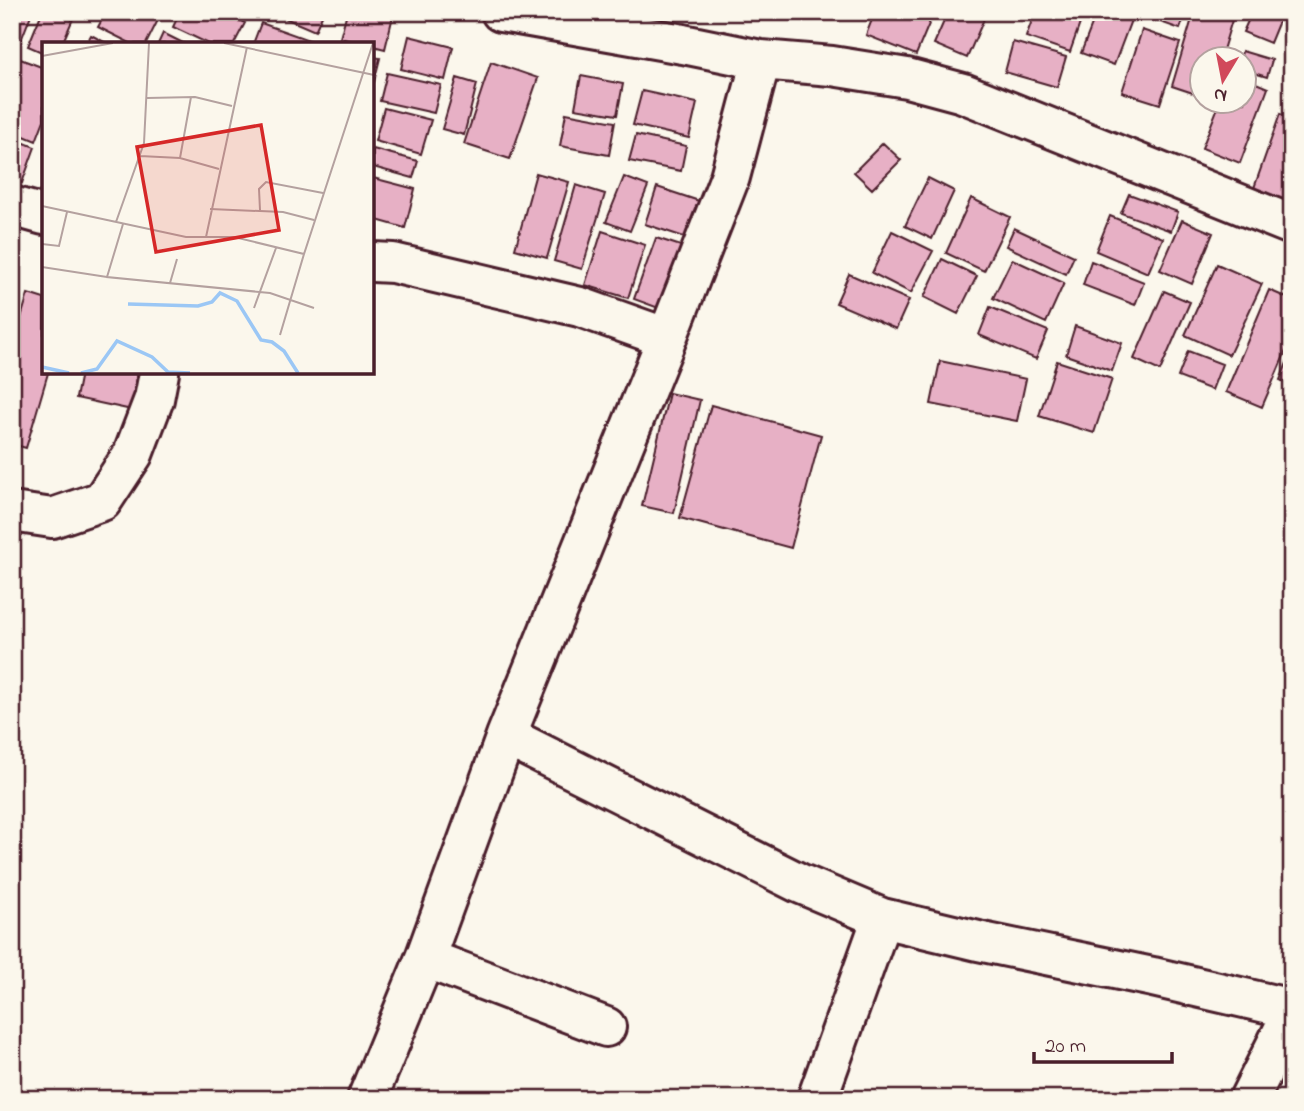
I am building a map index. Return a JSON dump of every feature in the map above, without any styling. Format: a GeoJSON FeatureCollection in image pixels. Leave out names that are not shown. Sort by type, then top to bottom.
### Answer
{"type":"FeatureCollection","features":[{"type":"Feature","properties":{"kind":"street"},"geometry":{"type":"LineString","coordinates":[[501,12],[776,61],[832,66],[907,78],[963,93],[1292,225]]}},
{"type":"Feature","properties":{"kind":"street"},"geometry":{"type":"LineString","coordinates":[[367,1099],[425,958],[506,736],[776,61]]}},
{"type":"Feature","properties":{"kind":"street"},"geometry":{"type":"LineString","coordinates":[[12,206],[42,214]]}},
{"type":"Feature","properties":{"kind":"street"},"geometry":{"type":"LineString","coordinates":[[374,262],[393,263],[580,307],[667,338]]}},
{"type":"Feature","properties":{"kind":"street"},"geometry":{"type":"LineString","coordinates":[[12,512],[52,518],[102,500],[133,454],[153,400],[159,374]]}},
{"type":"Feature","properties":{"kind":"street"},"geometry":{"type":"LineString","coordinates":[[506,736],[799,883],[882,918],[978,942],[1153,977],[1292,1011],[1249,1099]]}},
{"type":"Feature","properties":{"kind":"street"},"geometry":{"type":"LineString","coordinates":[[817,1099],[882,918]]}},
{"type":"Feature","properties":{"kind":"street"},"geometry":{"type":"LineString","coordinates":[[425,958],[606,1027]]}},
{"type":"Feature","properties":{"kind":"building"},"geometry":{"type":"Polygon","coordinates":[[[12,12],[32,12],[20,43],[12,40],[12,12]]]}},
{"type":"Feature","properties":{"kind":"building"},"geometry":{"type":"Polygon","coordinates":[[[42,12],[76,12],[63,42],[42,42],[42,52],[28,46],[42,12]]]}},
{"type":"Feature","properties":{"kind":"building"},"geometry":{"type":"Polygon","coordinates":[[[106,12],[162,12],[147,42],[128,42],[98,27],[106,12]]]}},
{"type":"Feature","properties":{"kind":"building"},"geometry":{"type":"Polygon","coordinates":[[[180,12],[222,12],[245,23],[235,42],[205,42],[173,27],[180,12]]]}},
{"type":"Feature","properties":{"kind":"building"},"geometry":{"type":"Polygon","coordinates":[[[271,12],[320,12],[323,13],[315,31],[271,12]]]}},
{"type":"Feature","properties":{"kind":"building"},"geometry":{"type":"Polygon","coordinates":[[[347,12],[379,12],[393,16],[385,49],[374,46],[374,42],[355,42],[340,38],[347,12]]]}},
{"type":"Feature","properties":{"kind":"building"},"geometry":{"type":"Polygon","coordinates":[[[875,12],[934,12],[916,55],[866,35],[875,12]]]}},
{"type":"Feature","properties":{"kind":"building"},"geometry":{"type":"Polygon","coordinates":[[[948,12],[987,12],[967,58],[934,44],[948,12]]]}},
{"type":"Feature","properties":{"kind":"building"},"geometry":{"type":"Polygon","coordinates":[[[1035,12],[1084,12],[1070,52],[1026,37],[1035,12]]]}},
{"type":"Feature","properties":{"kind":"building"},"geometry":{"type":"Polygon","coordinates":[[[1097,12],[1110,12],[1131,20],[1114,65],[1081,53],[1097,12]]]}},
{"type":"Feature","properties":{"kind":"building"},"geometry":{"type":"Polygon","coordinates":[[[1151,12],[1186,12],[1180,29],[1149,18],[1151,12]]]}},
{"type":"Feature","properties":{"kind":"building"},"geometry":{"type":"Polygon","coordinates":[[[1194,12],[1206,12],[1232,20],[1224,46],[1188,46],[1188,91],[1172,86],[1194,12]]]}},
{"type":"Feature","properties":{"kind":"building"},"geometry":{"type":"Polygon","coordinates":[[[1252,12],[1259,12],[1279,21],[1270,43],[1243,32],[1252,12]]]}},
{"type":"Feature","properties":{"kind":"building"},"geometry":{"type":"Polygon","coordinates":[[[261,23],[312,41],[312,42],[254,42],[261,23]]]}},
{"type":"Feature","properties":{"kind":"building"},"geometry":{"type":"Polygon","coordinates":[[[1142,30],[1180,43],[1160,104],[1122,92],[1142,30]]]}},
{"type":"Feature","properties":{"kind":"building"},"geometry":{"type":"Polygon","coordinates":[[[163,33],[181,42],[159,42],[163,33]]]}},
{"type":"Feature","properties":{"kind":"building"},"geometry":{"type":"Polygon","coordinates":[[[91,35],[104,42],[87,42],[91,35]]]}},
{"type":"Feature","properties":{"kind":"building"},"geometry":{"type":"Polygon","coordinates":[[[409,36],[453,47],[445,80],[401,69],[409,36]]]}},
{"type":"Feature","properties":{"kind":"building"},"geometry":{"type":"Polygon","coordinates":[[[1013,42],[1066,57],[1057,87],[1005,72],[1013,42]]]}},
{"type":"Feature","properties":{"kind":"building"},"geometry":{"type":"Polygon","coordinates":[[[1258,56],[1272,60],[1267,77],[1258,74],[1258,56]]]}},
{"type":"Feature","properties":{"kind":"building"},"geometry":{"type":"Polygon","coordinates":[[[15,57],[42,67],[42,125],[36,141],[12,131],[12,64],[15,57]]]}},
{"type":"Feature","properties":{"kind":"building"},"geometry":{"type":"Polygon","coordinates":[[[374,57],[380,58],[374,82],[374,57]]]}},
{"type":"Feature","properties":{"kind":"building"},"geometry":{"type":"Polygon","coordinates":[[[491,62],[538,78],[510,159],[464,144],[491,62]]]}},
{"type":"Feature","properties":{"kind":"building"},"geometry":{"type":"Polygon","coordinates":[[[387,73],[441,85],[434,113],[380,101],[387,73]]]}},
{"type":"Feature","properties":{"kind":"building"},"geometry":{"type":"Polygon","coordinates":[[[581,76],[623,84],[617,115],[575,108],[581,76]]]}},
{"type":"Feature","properties":{"kind":"building"},"geometry":{"type":"Polygon","coordinates":[[[457,78],[477,84],[464,135],[442,129],[457,78]]]}},
{"type":"Feature","properties":{"kind":"building"},"geometry":{"type":"Polygon","coordinates":[[[1258,84],[1268,88],[1258,115],[1258,84]]]}},
{"type":"Feature","properties":{"kind":"building"},"geometry":{"type":"Polygon","coordinates":[[[642,91],[697,103],[689,138],[633,125],[642,91]]]}},
{"type":"Feature","properties":{"kind":"building"},"geometry":{"type":"Polygon","coordinates":[[[384,108],[431,120],[421,154],[375,141],[384,108]]]}},
{"type":"Feature","properties":{"kind":"building"},"geometry":{"type":"Polygon","coordinates":[[[566,113],[615,122],[609,155],[560,146],[566,113]]]}},
{"type":"Feature","properties":{"kind":"building"},"geometry":{"type":"Polygon","coordinates":[[[1280,114],[1292,118],[1292,180],[1284,202],[1253,191],[1280,114]]]}},
{"type":"Feature","properties":{"kind":"building"},"geometry":{"type":"Polygon","coordinates":[[[1215,116],[1258,116],[1240,163],[1202,148],[1215,116]]]}},
{"type":"Feature","properties":{"kind":"building"},"geometry":{"type":"Polygon","coordinates":[[[636,135],[686,146],[681,171],[629,161],[636,135]]]}},
{"type":"Feature","properties":{"kind":"building"},"geometry":{"type":"Polygon","coordinates":[[[12,138],[35,147],[22,183],[12,180],[12,138]]]}},
{"type":"Feature","properties":{"kind":"building"},"geometry":{"type":"Polygon","coordinates":[[[883,143],[901,160],[872,189],[854,172],[883,143]]]}},
{"type":"Feature","properties":{"kind":"building"},"geometry":{"type":"Polygon","coordinates":[[[374,149],[418,161],[413,178],[374,167],[374,149]]]}},
{"type":"Feature","properties":{"kind":"building"},"geometry":{"type":"Polygon","coordinates":[[[536,173],[569,182],[547,258],[515,249],[536,173]]]}},
{"type":"Feature","properties":{"kind":"building"},"geometry":{"type":"Polygon","coordinates":[[[624,177],[648,186],[630,231],[606,222],[624,177]]]}},
{"type":"Feature","properties":{"kind":"building"},"geometry":{"type":"Polygon","coordinates":[[[374,178],[415,189],[405,228],[374,219],[374,178]]]}},
{"type":"Feature","properties":{"kind":"building"},"geometry":{"type":"Polygon","coordinates":[[[928,178],[954,191],[932,239],[905,226],[928,178]]]}},
{"type":"Feature","properties":{"kind":"building"},"geometry":{"type":"Polygon","coordinates":[[[576,185],[605,194],[582,269],[554,261],[576,185]]]}},
{"type":"Feature","properties":{"kind":"building"},"geometry":{"type":"Polygon","coordinates":[[[657,187],[711,205],[699,242],[645,224],[657,187]]]}},
{"type":"Feature","properties":{"kind":"building"},"geometry":{"type":"Polygon","coordinates":[[[1129,194],[1178,212],[1171,231],[1121,213],[1129,194]]]}},
{"type":"Feature","properties":{"kind":"building"},"geometry":{"type":"Polygon","coordinates":[[[971,198],[1010,217],[984,271],[946,253],[971,198]]]}},
{"type":"Feature","properties":{"kind":"building"},"geometry":{"type":"Polygon","coordinates":[[[1110,216],[1163,238],[1148,273],[1096,251],[1110,216]]]}},
{"type":"Feature","properties":{"kind":"building"},"geometry":{"type":"Polygon","coordinates":[[[1182,220],[1213,233],[1192,284],[1160,270],[1182,220]]]}},
{"type":"Feature","properties":{"kind":"building"},"geometry":{"type":"Polygon","coordinates":[[[1014,228],[1074,256],[1066,274],[1006,246],[1014,228]]]}},
{"type":"Feature","properties":{"kind":"building"},"geometry":{"type":"Polygon","coordinates":[[[602,231],[645,245],[628,298],[585,285],[602,231]]]}},
{"type":"Feature","properties":{"kind":"building"},"geometry":{"type":"Polygon","coordinates":[[[892,231],[933,251],[911,293],[872,273],[892,231]]]}},
{"type":"Feature","properties":{"kind":"building"},"geometry":{"type":"Polygon","coordinates":[[[656,238],[687,248],[664,310],[634,299],[656,238]]]}},
{"type":"Feature","properties":{"kind":"building"},"geometry":{"type":"Polygon","coordinates":[[[942,259],[977,276],[958,314],[924,297],[942,259]]]}},
{"type":"Feature","properties":{"kind":"building"},"geometry":{"type":"Polygon","coordinates":[[[1012,259],[1064,283],[1046,323],[993,298],[1012,259]]]}},
{"type":"Feature","properties":{"kind":"building"},"geometry":{"type":"Polygon","coordinates":[[[1091,261],[1144,282],[1135,305],[1083,285],[1091,261]]]}},
{"type":"Feature","properties":{"kind":"building"},"geometry":{"type":"Polygon","coordinates":[[[1217,264],[1262,284],[1229,355],[1185,335],[1217,264]]]}},
{"type":"Feature","properties":{"kind":"building"},"geometry":{"type":"Polygon","coordinates":[[[849,274],[909,300],[896,329],[836,303],[849,274]]]}},
{"type":"Feature","properties":{"kind":"building"},"geometry":{"type":"Polygon","coordinates":[[[1269,290],[1292,300],[1292,337],[1262,407],[1226,392],[1269,290]]]}},
{"type":"Feature","properties":{"kind":"building"},"geometry":{"type":"Polygon","coordinates":[[[1164,291],[1190,302],[1160,371],[1134,359],[1164,291]]]}},
{"type":"Feature","properties":{"kind":"building"},"geometry":{"type":"Polygon","coordinates":[[[28,294],[42,298],[42,374],[48,374],[26,448],[12,444],[12,348],[28,294]]]}},
{"type":"Feature","properties":{"kind":"building"},"geometry":{"type":"Polygon","coordinates":[[[990,307],[1048,331],[1036,359],[979,335],[990,307]]]}},
{"type":"Feature","properties":{"kind":"building"},"geometry":{"type":"Polygon","coordinates":[[[1075,326],[1122,343],[1112,371],[1066,355],[1075,326]]]}},
{"type":"Feature","properties":{"kind":"building"},"geometry":{"type":"Polygon","coordinates":[[[1188,351],[1222,364],[1212,390],[1178,377],[1188,351]]]}},
{"type":"Feature","properties":{"kind":"building"},"geometry":{"type":"Polygon","coordinates":[[[1289,358],[1292,360],[1292,385],[1280,380],[1289,358]]]}},
{"type":"Feature","properties":{"kind":"building"},"geometry":{"type":"Polygon","coordinates":[[[940,361],[1026,379],[1017,421],[931,404],[940,361]]]}},
{"type":"Feature","properties":{"kind":"building"},"geometry":{"type":"Polygon","coordinates":[[[1057,361],[1112,379],[1094,433],[1039,416],[1057,361]]]}},
{"type":"Feature","properties":{"kind":"building"},"geometry":{"type":"Polygon","coordinates":[[[81,374],[139,374],[132,410],[76,398],[81,374]]]}},
{"type":"Feature","properties":{"kind":"building"},"geometry":{"type":"Polygon","coordinates":[[[669,393],[700,400],[674,513],[642,506],[669,393]]]}},
{"type":"Feature","properties":{"kind":"building"},"geometry":{"type":"Polygon","coordinates":[[[711,405],[821,435],[791,548],[680,518],[711,405]]]}}]}
